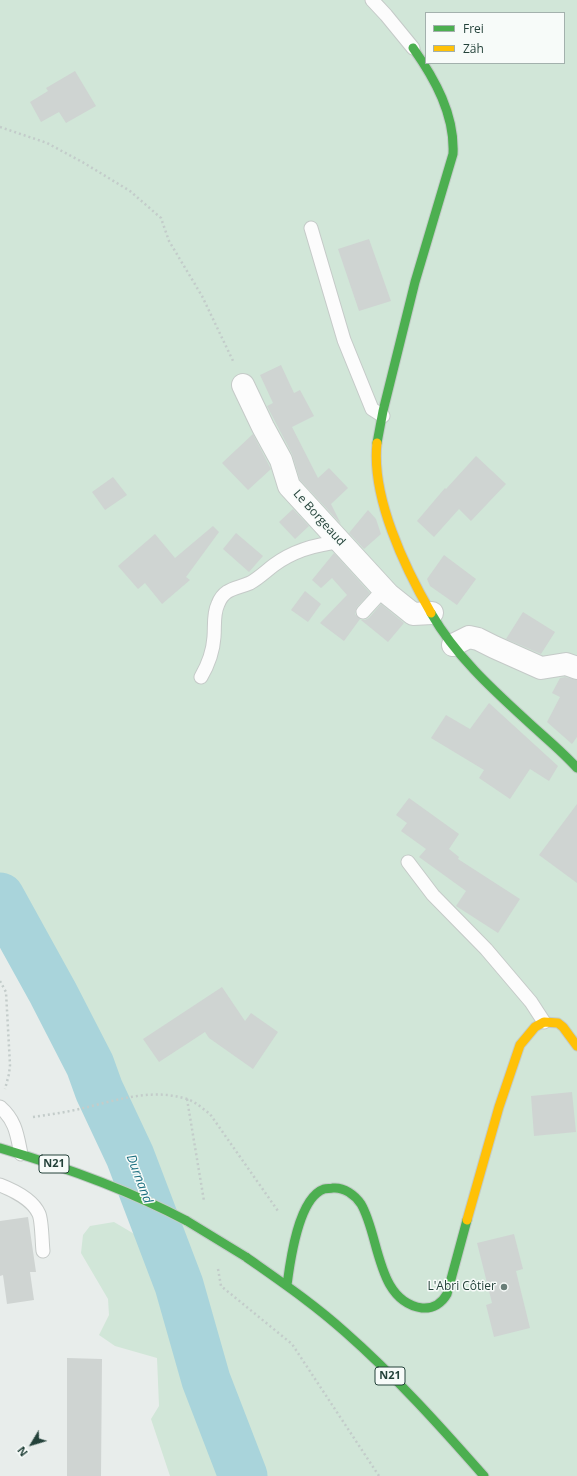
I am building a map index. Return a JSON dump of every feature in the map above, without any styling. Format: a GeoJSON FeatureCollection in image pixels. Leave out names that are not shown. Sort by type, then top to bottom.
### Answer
{"type":"FeatureCollection","features":[{"type":"Feature","properties":{"kind":"street"},"geometry":{"type":"LineString","coordinates":[[413,48],[425,64]]}},
{"type":"Feature","properties":{"kind":"street"},"geometry":{"type":"LineString","coordinates":[[425,64],[441,94],[449,120],[453,150],[451,164],[430,229],[409,305],[383,416],[377,446],[377,464],[380,488],[393,531],[405,562],[432,613],[452,645],[482,678],[528,721],[549,738],[577,768]]}},
{"type":"Feature","properties":{"kind":"street","name":"Le Borgeaud"},"geometry":{"type":"LineString","coordinates":[[243,385],[281,460],[289,486],[384,590],[413,614],[432,613]]}},
{"type":"Feature","properties":{"kind":"street"},"geometry":{"type":"LineString","coordinates":[[452,645],[470,637],[478,639],[541,668],[566,664],[577,668]]}},
{"type":"Feature","properties":{"kind":"street"},"geometry":{"type":"LineString","coordinates":[[287,1285],[296,1236],[305,1210],[309,1202],[316,1195],[330,1187],[346,1190],[359,1201],[363,1208],[376,1254],[394,1291],[404,1302],[410,1305],[426,1308],[439,1305],[448,1294],[499,1107],[520,1045],[531,1031],[544,1022],[558,1023],[563,1027],[577,1046]]}},
{"type":"Feature","properties":{"kind":"street","name":"N21"},"geometry":{"type":"LineString","coordinates":[[0,1148],[87,1175],[151,1202],[187,1221],[246,1257],[287,1285],[325,1315],[358,1344],[435,1422],[484,1476]]}},
{"type":"Feature","properties":{"kind":"lane"},"geometry":{"type":"LineString","coordinates":[[372,0],[413,48]]}},
{"type":"Feature","properties":{"kind":"lane"},"geometry":{"type":"LineString","coordinates":[[311,228],[344,340],[372,409],[383,416]]}},
{"type":"Feature","properties":{"kind":"lane"},"geometry":{"type":"LineString","coordinates":[[201,677],[208,666],[214,639],[215,615],[217,605],[222,595],[232,589],[250,583],[276,564],[296,554],[324,544],[340,542]]}},
{"type":"Feature","properties":{"kind":"lane"},"geometry":{"type":"LineString","coordinates":[[363,612],[384,590]]}},
{"type":"Feature","properties":{"kind":"lane"},"geometry":{"type":"LineString","coordinates":[[408,862],[434,895],[486,949],[531,1002],[544,1022]]}},
{"type":"Feature","properties":{"kind":"lane"},"geometry":{"type":"LineString","coordinates":[[0,1107],[12,1121],[16,1129],[21,1154]]}},
{"type":"Feature","properties":{"kind":"lane"},"geometry":{"type":"LineString","coordinates":[[0,1185],[10,1189],[30,1202],[39,1214],[43,1251]]}},
{"type":"Feature","properties":{"kind":"path"},"geometry":{"type":"LineString","coordinates":[[0,127],[47,143],[84,162],[130,191],[161,218],[169,241],[202,296],[243,385]]}},
{"type":"Feature","properties":{"kind":"path"},"geometry":{"type":"LineString","coordinates":[[0,981],[6,992],[10,1065],[4,1092]]}},
{"type":"Feature","properties":{"kind":"path"},"geometry":{"type":"LineString","coordinates":[[12,1121],[74,1110],[136,1095],[166,1096],[187,1099],[198,1104],[210,1114],[296,1236]]}},
{"type":"Feature","properties":{"kind":"green space"},"geometry":{"type":"Polygon","coordinates":[[[0,0],[577,0],[577,1476],[246,1476],[196,1380],[175,1245],[131,1147],[126,1144],[121,1132],[123,1129],[67,1001],[7,919],[0,904],[0,0]]]}},
{"type":"Feature","properties":{"kind":"green space"},"geometry":{"type":"Polygon","coordinates":[[[114,1222],[136,1235],[151,1252],[168,1287],[174,1314],[180,1357],[189,1389],[201,1426],[217,1450],[226,1476],[170,1476],[151,1419],[159,1406],[157,1358],[115,1346],[99,1335],[109,1315],[108,1299],[81,1253],[83,1235],[90,1226],[114,1222]]]}},
{"type":"Feature","properties":{"kind":"building"},"geometry":{"type":"Polygon","coordinates":[[[75,71],[96,106],[66,123],[59,112],[41,122],[30,102],[48,91],[46,88],[75,71]]]}},
{"type":"Feature","properties":{"kind":"building"},"geometry":{"type":"Polygon","coordinates":[[[369,239],[391,301],[359,311],[338,249],[369,239]]]}},
{"type":"Feature","properties":{"kind":"building"},"geometry":{"type":"Polygon","coordinates":[[[281,365],[294,393],[300,390],[314,416],[292,427],[318,478],[329,468],[348,488],[331,504],[341,524],[300,480],[292,454],[267,406],[273,403],[260,375],[281,365]]]}},
{"type":"Feature","properties":{"kind":"building"},"geometry":{"type":"Polygon","coordinates":[[[253,434],[271,469],[248,490],[222,463],[253,434]]]}},
{"type":"Feature","properties":{"kind":"building"},"geometry":{"type":"Polygon","coordinates":[[[476,456],[506,484],[471,521],[459,509],[434,537],[417,521],[445,488],[446,489],[476,456]]]}},
{"type":"Feature","properties":{"kind":"building"},"geometry":{"type":"Polygon","coordinates":[[[113,477],[127,495],[105,510],[92,492],[113,477]]]}},
{"type":"Feature","properties":{"kind":"building"},"geometry":{"type":"Polygon","coordinates":[[[293,509],[309,526],[295,539],[279,522],[293,509]]]}},
{"type":"Feature","properties":{"kind":"building"},"geometry":{"type":"Polygon","coordinates":[[[368,510],[376,519],[381,534],[364,549],[349,533],[368,510]]]}},
{"type":"Feature","properties":{"kind":"building"},"geometry":{"type":"Polygon","coordinates":[[[213,526],[219,532],[186,577],[190,580],[162,604],[145,583],[138,589],[118,566],[155,534],[175,558],[213,526]]]}},
{"type":"Feature","properties":{"kind":"building"},"geometry":{"type":"Polygon","coordinates":[[[236,533],[263,556],[249,572],[223,549],[236,533]]]}},
{"type":"Feature","properties":{"kind":"building"},"geometry":{"type":"Polygon","coordinates":[[[334,553],[370,593],[357,607],[355,614],[360,619],[344,641],[320,623],[347,595],[332,578],[321,588],[312,580],[334,553]]]}},
{"type":"Feature","properties":{"kind":"building"},"geometry":{"type":"Polygon","coordinates":[[[444,555],[476,579],[457,605],[430,586],[427,579],[444,555]]]}},
{"type":"Feature","properties":{"kind":"building"},"geometry":{"type":"Polygon","coordinates":[[[305,591],[321,604],[308,622],[291,610],[305,591]]]}},
{"type":"Feature","properties":{"kind":"building"},"geometry":{"type":"Polygon","coordinates":[[[381,604],[404,623],[388,642],[361,620],[369,618],[381,604]]]}},
{"type":"Feature","properties":{"kind":"building"},"geometry":{"type":"Polygon","coordinates":[[[523,612],[555,632],[541,654],[506,639],[523,612]]]}},
{"type":"Feature","properties":{"kind":"building"},"geometry":{"type":"Polygon","coordinates":[[[565,677],[577,680],[577,737],[572,744],[547,722],[560,697],[552,693],[560,678],[565,677]]]}},
{"type":"Feature","properties":{"kind":"building"},"geometry":{"type":"Polygon","coordinates":[[[489,703],[558,766],[549,781],[530,769],[510,799],[479,778],[484,770],[431,738],[446,715],[470,729],[489,703]]]}},
{"type":"Feature","properties":{"kind":"building"},"geometry":{"type":"Polygon","coordinates":[[[409,798],[459,834],[449,849],[459,857],[458,859],[520,899],[498,933],[456,906],[466,891],[419,857],[426,849],[401,831],[407,823],[396,815],[409,798]]]}},
{"type":"Feature","properties":{"kind":"building"},"geometry":{"type":"Polygon","coordinates":[[[577,804],[577,883],[539,855],[577,804]]]}},
{"type":"Feature","properties":{"kind":"building"},"geometry":{"type":"Polygon","coordinates":[[[222,987],[245,1021],[251,1013],[278,1032],[253,1069],[209,1038],[205,1032],[159,1062],[143,1039],[222,987]]]}},
{"type":"Feature","properties":{"kind":"building"},"geometry":{"type":"Polygon","coordinates":[[[572,1092],[576,1132],[534,1136],[531,1096],[572,1092]]]}},
{"type":"Feature","properties":{"kind":"building"},"geometry":{"type":"Polygon","coordinates":[[[28,1217],[36,1272],[30,1272],[34,1300],[7,1304],[3,1275],[0,1276],[0,1221],[28,1217]]]}},
{"type":"Feature","properties":{"kind":"building","name":"L'Abri Côtier"},"geometry":{"type":"Polygon","coordinates":[[[514,1234],[523,1269],[516,1271],[530,1328],[494,1337],[486,1305],[492,1303],[477,1243],[514,1234]]]}},
{"type":"Feature","properties":{"kind":"building"},"geometry":{"type":"Polygon","coordinates":[[[67,1358],[102,1359],[101,1476],[67,1476],[67,1358]]]}},
{"type":"Feature","properties":{"kind":"waterway","name":"Durnand"},"geometry":{"type":"LineString","coordinates":[[0,897],[53,993],[90,1065],[99,1090],[130,1156],[179,1285],[206,1380],[243,1476]]}},
{"type":"Feature","properties":{"kind":"traffic: fast"},"geometry":{"type":"LineString","coordinates":[[377,443],[383,411],[415,282],[453,154],[451,125],[447,111],[429,72],[413,48]]}},
{"type":"Feature","properties":{"kind":"traffic: fast"},"geometry":{"type":"LineString","coordinates":[[431,613],[451,643],[474,670],[577,768]]}},
{"type":"Feature","properties":{"kind":"traffic: fast"},"geometry":{"type":"LineString","coordinates":[[0,1148],[48,1163],[119,1189],[187,1221]]}},
{"type":"Feature","properties":{"kind":"traffic: fast"},"geometry":{"type":"LineString","coordinates":[[287,1285],[293,1247],[302,1217],[315,1195],[324,1189],[341,1189],[349,1192],[359,1201],[367,1217],[387,1280],[396,1293],[407,1303],[422,1308],[430,1308],[437,1305],[447,1294],[467,1220]]}},
{"type":"Feature","properties":{"kind":"traffic: fast"},"geometry":{"type":"LineString","coordinates":[[187,1221],[246,1257]]}},
{"type":"Feature","properties":{"kind":"traffic: fast"},"geometry":{"type":"LineString","coordinates":[[246,1257],[309,1302],[364,1349],[417,1402],[484,1476]]}},
{"type":"Feature","properties":{"kind":"traffic: slow"},"geometry":{"type":"LineString","coordinates":[[377,443],[379,486],[385,509],[401,554],[431,613]]}},
{"type":"Feature","properties":{"kind":"traffic: slow"},"geometry":{"type":"LineString","coordinates":[[467,1220],[499,1107],[520,1045],[535,1027],[544,1022],[558,1023],[563,1027],[577,1046]]}},
{"type":"Feature","properties":{"kind":"place","name":"L'Abri Côtier"},"geometry":{"type":"Point","coordinates":[504,1287]}}]}
